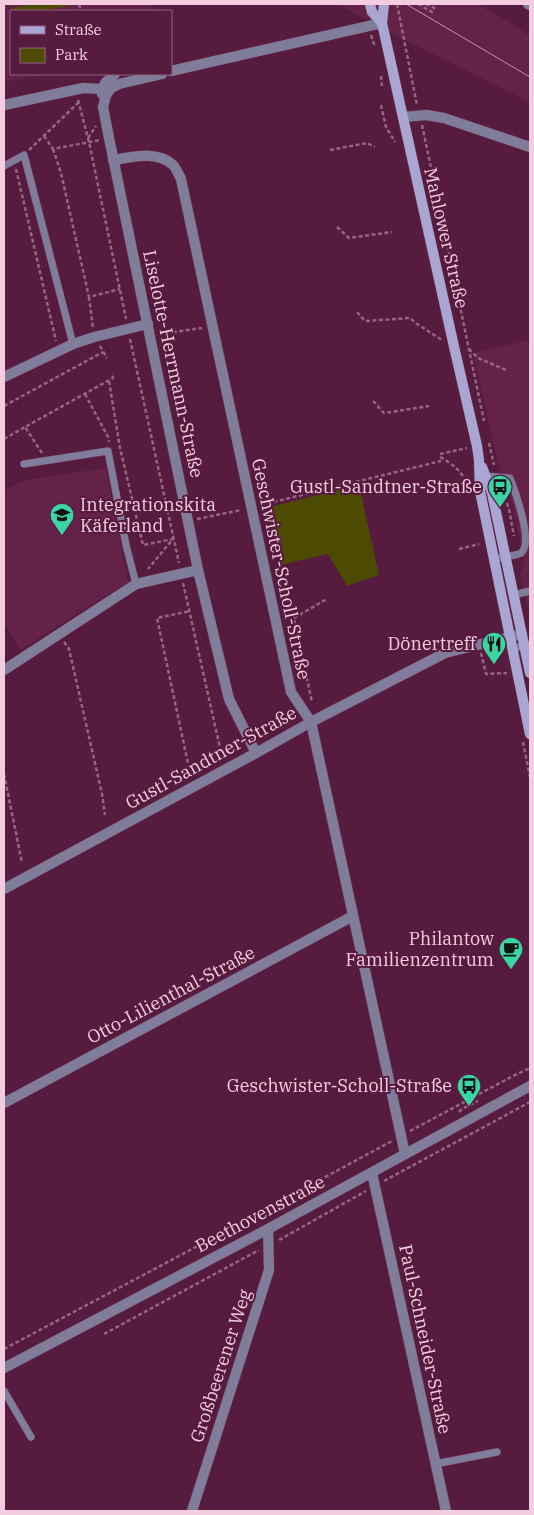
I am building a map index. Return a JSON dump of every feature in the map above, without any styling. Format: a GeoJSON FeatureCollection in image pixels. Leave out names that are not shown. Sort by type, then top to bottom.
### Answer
{"type":"FeatureCollection","features":[{"type":"Feature","properties":{"kind":"main road","name":"Mahlower Straße"},"geometry":{"type":"LineString","coordinates":[[370,4],[372,12],[382,24]]}},
{"type":"Feature","properties":{"kind":"main road","name":"Mahlower Straße"},"geometry":{"type":"LineString","coordinates":[[384,4],[382,24],[454,351],[480,460],[492,493],[522,634],[528,645],[530,673]]}},
{"type":"Feature","properties":{"kind":"main road","name":"Mahlower Straße"},"geometry":{"type":"LineString","coordinates":[[480,460],[480,491],[530,734]]}},
{"type":"Feature","properties":{"kind":"street"},"geometry":{"type":"LineString","coordinates":[[174,69],[382,24]]}},
{"type":"Feature","properties":{"kind":"street"},"geometry":{"type":"LineString","coordinates":[[4,105],[83,88],[103,89],[109,78],[114,75]]}},
{"type":"Feature","properties":{"kind":"street"},"geometry":{"type":"LineString","coordinates":[[104,107],[106,95],[111,88],[119,84],[158,75]]}},
{"type":"Feature","properties":{"kind":"street","name":"Liselotte-Herrmann-Straße"},"geometry":{"type":"LineString","coordinates":[[103,89],[102,99],[109,138],[198,570],[228,699],[256,753]]}},
{"type":"Feature","properties":{"kind":"street"},"geometry":{"type":"LineString","coordinates":[[403,117],[444,118],[530,147]]}},
{"type":"Feature","properties":{"kind":"street","name":"Geschwister-Scholl-Straße"},"geometry":{"type":"LineString","coordinates":[[114,160],[139,156],[162,158],[173,165],[181,179],[291,692],[311,722],[405,1154]]}},
{"type":"Feature","properties":{"kind":"street"},"geometry":{"type":"LineString","coordinates":[[4,376],[73,344],[148,324]]}},
{"type":"Feature","properties":{"kind":"street"},"geometry":{"type":"LineString","coordinates":[[4,670],[136,584],[198,570]]}},
{"type":"Feature","properties":{"kind":"street","name":"Gustl-Sandtner-Straße"},"geometry":{"type":"LineString","coordinates":[[4,889],[311,722],[444,653],[522,634]]}},
{"type":"Feature","properties":{"kind":"street","name":"Otto-Lilienthal-Straße"},"geometry":{"type":"LineString","coordinates":[[4,1104],[353,916]]}},
{"type":"Feature","properties":{"kind":"street","name":"Beethovenstraße"},"geometry":{"type":"LineString","coordinates":[[4,1368],[268,1229],[530,1086]]}},
{"type":"Feature","properties":{"kind":"street","name":"Paul-Schneider-Straße"},"geometry":{"type":"LineString","coordinates":[[372,1173],[446,1511]]}},
{"type":"Feature","properties":{"kind":"street","name":"Großbeerener Weg"},"geometry":{"type":"LineString","coordinates":[[192,1511],[269,1270],[268,1229]]}},
{"type":"Feature","properties":{"kind":"lane"},"geometry":{"type":"LineString","coordinates":[[4,166],[24,155],[73,344]]}},
{"type":"Feature","properties":{"kind":"lane"},"geometry":{"type":"LineString","coordinates":[[24,464],[108,451],[126,545],[136,584]]}},
{"type":"Feature","properties":{"kind":"lane"},"geometry":{"type":"LineString","coordinates":[[486,476],[510,478],[520,504],[527,536],[527,546],[521,553],[494,559]]}},
{"type":"Feature","properties":{"kind":"lane"},"geometry":{"type":"LineString","coordinates":[[513,595],[530,591]]}},
{"type":"Feature","properties":{"kind":"lane"},"geometry":{"type":"LineString","coordinates":[[513,648],[528,645]]}},
{"type":"Feature","properties":{"kind":"lane"},"geometry":{"type":"LineString","coordinates":[[4,1391],[31,1437]]}},
{"type":"Feature","properties":{"kind":"lane"},"geometry":{"type":"LineString","coordinates":[[435,1464],[498,1452]]}},
{"type":"Feature","properties":{"kind":"path"},"geometry":{"type":"LineString","coordinates":[[418,4],[432,12],[435,4]]}},
{"type":"Feature","properties":{"kind":"path"},"geometry":{"type":"LineString","coordinates":[[426,4],[434,8]]}},
{"type":"Feature","properties":{"kind":"path"},"geometry":{"type":"LineString","coordinates":[[397,6],[485,426]]}},
{"type":"Feature","properties":{"kind":"path"},"geometry":{"type":"LineString","coordinates":[[368,27],[377,54]]}},
{"type":"Feature","properties":{"kind":"path"},"geometry":{"type":"LineString","coordinates":[[381,71],[382,86]]}},
{"type":"Feature","properties":{"kind":"path"},"geometry":{"type":"LineString","coordinates":[[24,155],[79,102],[221,752],[190,768],[156,618],[190,611]]}},
{"type":"Feature","properties":{"kind":"path"},"geometry":{"type":"LineString","coordinates":[[381,105],[386,127],[395,142]]}},
{"type":"Feature","properties":{"kind":"path"},"geometry":{"type":"LineString","coordinates":[[44,136],[53,149],[61,173],[89,297],[94,337]]}},
{"type":"Feature","properties":{"kind":"path"},"geometry":{"type":"LineString","coordinates":[[53,149],[109,138]]}},
{"type":"Feature","properties":{"kind":"path"},"geometry":{"type":"LineString","coordinates":[[330,150],[368,143],[375,146]]}},
{"type":"Feature","properties":{"kind":"path"},"geometry":{"type":"LineString","coordinates":[[14,160],[59,350]]}},
{"type":"Feature","properties":{"kind":"path"},"geometry":{"type":"LineString","coordinates":[[336,227],[349,238],[392,232]]}},
{"type":"Feature","properties":{"kind":"path"},"geometry":{"type":"LineString","coordinates":[[89,297],[120,289]]}},
{"type":"Feature","properties":{"kind":"path"},"geometry":{"type":"LineString","coordinates":[[357,312],[365,321],[410,318],[441,339],[454,351]]}},
{"type":"Feature","properties":{"kind":"path"},"geometry":{"type":"LineString","coordinates":[[150,336],[213,326]]}},
{"type":"Feature","properties":{"kind":"path"},"geometry":{"type":"LineString","coordinates":[[468,348],[478,358],[506,370]]}},
{"type":"Feature","properties":{"kind":"path"},"geometry":{"type":"LineString","coordinates":[[4,406],[103,352]]}},
{"type":"Feature","properties":{"kind":"path"},"geometry":{"type":"LineString","coordinates":[[4,439],[109,381],[113,378],[112,373]]}},
{"type":"Feature","properties":{"kind":"path"},"geometry":{"type":"LineString","coordinates":[[109,381],[120,448],[142,545],[173,539]]}},
{"type":"Feature","properties":{"kind":"path"},"geometry":{"type":"LineString","coordinates":[[85,394],[108,437],[110,449]]}},
{"type":"Feature","properties":{"kind":"path"},"geometry":{"type":"LineString","coordinates":[[373,401],[384,413],[429,406]]}},
{"type":"Feature","properties":{"kind":"path"},"geometry":{"type":"LineString","coordinates":[[25,427],[47,460]]}},
{"type":"Feature","properties":{"kind":"path"},"geometry":{"type":"LineString","coordinates":[[488,438],[497,477]]}},
{"type":"Feature","properties":{"kind":"path"},"geometry":{"type":"LineString","coordinates":[[188,521],[252,508],[440,458],[469,447]]}},
{"type":"Feature","properties":{"kind":"path"},"geometry":{"type":"LineString","coordinates":[[440,458],[455,465],[463,475],[468,486]]}},
{"type":"Feature","properties":{"kind":"path"},"geometry":{"type":"LineString","coordinates":[[506,500],[514,537]]}},
{"type":"Feature","properties":{"kind":"path"},"geometry":{"type":"LineString","coordinates":[[148,569],[173,539]]}},
{"type":"Feature","properties":{"kind":"path"},"geometry":{"type":"LineString","coordinates":[[459,549],[480,544]]}},
{"type":"Feature","properties":{"kind":"path"},"geometry":{"type":"LineString","coordinates":[[294,618],[327,599]]}},
{"type":"Feature","properties":{"kind":"path"},"geometry":{"type":"LineString","coordinates":[[290,601],[312,702]]}},
{"type":"Feature","properties":{"kind":"path"},"geometry":{"type":"LineString","coordinates":[[59,635],[69,649],[102,794],[105,815]]}},
{"type":"Feature","properties":{"kind":"path"},"geometry":{"type":"LineString","coordinates":[[479,644],[486,674],[513,673]]}},
{"type":"Feature","properties":{"kind":"path"},"geometry":{"type":"LineString","coordinates":[[4,774],[22,863]]}},
{"type":"Feature","properties":{"kind":"path"},"geometry":{"type":"LineString","coordinates":[[4,1349],[530,1068]]}},
{"type":"Feature","properties":{"kind":"path"},"geometry":{"type":"LineString","coordinates":[[104,1334],[530,1102]]}},
{"type":"Feature","properties":{"kind":"shaded area"},"geometry":{"type":"Polygon","coordinates":[[[4,4],[152,4],[154,10],[10,10],[10,75],[39,75],[4,82],[4,4]]]}},
{"type":"Feature","properties":{"kind":"shaded area"},"geometry":{"type":"Polygon","coordinates":[[[337,4],[477,4],[530,36],[530,102],[409,42],[337,4]]]}},
{"type":"Feature","properties":{"kind":"shaded area"},"geometry":{"type":"Polygon","coordinates":[[[530,340],[529,614],[520,575],[524,563],[513,506],[498,462],[473,353],[530,340]]]}},
{"type":"Feature","properties":{"kind":"shaded area","name":"Integrationskita Käferland"},"geometry":{"type":"Polygon","coordinates":[[[106,468],[128,582],[20,650],[4,623],[4,490],[25,480],[106,468]]]}},
{"type":"Feature","properties":{"kind":"green space"},"geometry":{"type":"Polygon","coordinates":[[[36,4],[72,4],[46,10],[13,10],[12,8],[36,4]]]}},
{"type":"Feature","properties":{"kind":"green space"},"geometry":{"type":"Polygon","coordinates":[[[359,485],[379,575],[347,586],[328,554],[280,565],[265,508],[359,485]]]}},
{"type":"Feature","properties":{"kind":"tram line"},"geometry":{"type":"LineString","coordinates":[[406,4],[530,77]]}},
{"type":"Feature","properties":{"kind":"place","name":"Gustl-Sandtner-Straße"},"geometry":{"type":"Point","coordinates":[500,508]}},
{"type":"Feature","properties":{"kind":"place","name":"Integrationskita Käferland"},"geometry":{"type":"Point","coordinates":[62,536]}},
{"type":"Feature","properties":{"kind":"place","name":"Dönertreff"},"geometry":{"type":"Point","coordinates":[494,665]}},
{"type":"Feature","properties":{"kind":"place","name":"Philantow Familienzentrum"},"geometry":{"type":"Point","coordinates":[511,970]}},
{"type":"Feature","properties":{"kind":"place","name":"Geschwister-Scholl-Straße"},"geometry":{"type":"Point","coordinates":[469,1107]}}]}
